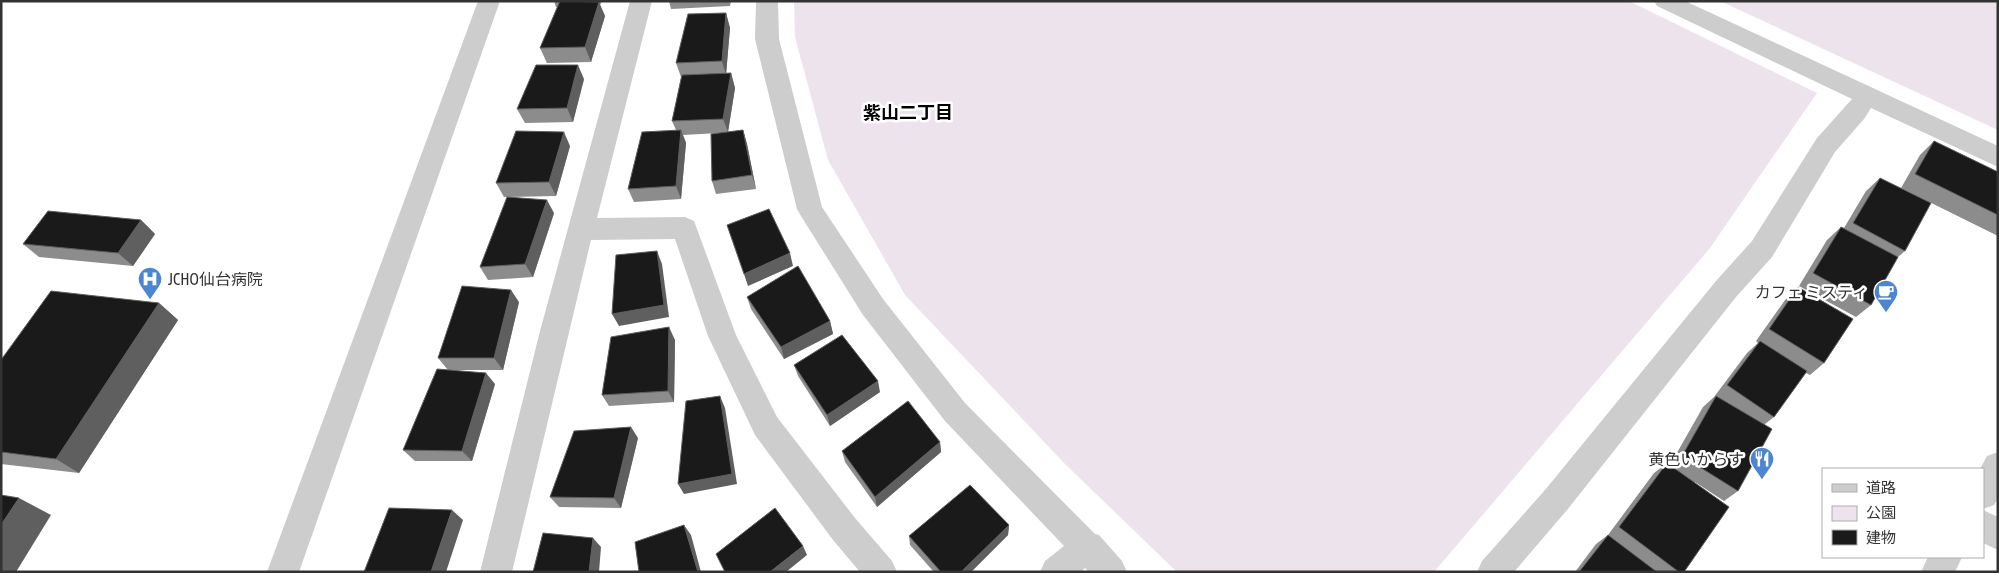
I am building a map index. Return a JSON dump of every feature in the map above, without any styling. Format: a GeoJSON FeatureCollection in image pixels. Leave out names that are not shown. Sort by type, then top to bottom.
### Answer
{"type":"FeatureCollection","features":[{"type":"Feature","properties":{"kind":"street"},"geometry":{"type":"LineString","coordinates":[[283,572],[489,1]]}},
{"type":"Feature","properties":{"kind":"street"},"geometry":{"type":"LineString","coordinates":[[496,572],[581,229],[641,1]]}},
{"type":"Feature","properties":{"kind":"street"},"geometry":{"type":"LineString","coordinates":[[767,1],[766,39],[810,209],[874,307],[955,412],[1088,546],[1111,572]]}},
{"type":"Feature","properties":{"kind":"street"},"geometry":{"type":"LineString","coordinates":[[1665,1],[1998,157]]}},
{"type":"Feature","properties":{"kind":"street"},"geometry":{"type":"LineString","coordinates":[[1493,572],[1556,500],[1726,289],[1762,249],[1826,145],[1854,114],[1867,95]]}},
{"type":"Feature","properties":{"kind":"street"},"geometry":{"type":"LineString","coordinates":[[581,229],[684,228],[722,336],[766,426],[873,569]]}},
{"type":"Feature","properties":{"kind":"street"},"geometry":{"type":"LineString","coordinates":[[1984,492],[1998,466]]}},
{"type":"Feature","properties":{"kind":"street"},"geometry":{"type":"LineString","coordinates":[[1984,526],[1998,535]]}},
{"type":"Feature","properties":{"kind":"street"},"geometry":{"type":"LineString","coordinates":[[1056,572],[1088,546]]}},
{"type":"Feature","properties":{"kind":"street"},"geometry":{"type":"LineString","coordinates":[[1937,572],[1945,558]]}},
{"type":"Feature","properties":{"kind":"green space"},"geometry":{"type":"Polygon","coordinates":[[[794,1],[1629,1],[1817,93],[1710,248],[1434,572],[1177,572],[1065,464],[905,295],[828,160],[795,37],[794,1]]]}},
{"type":"Feature","properties":{"kind":"green space"},"geometry":{"type":"Polygon","coordinates":[[[1720,1],[1998,1],[1998,130],[1720,1]]]}},
{"type":"Feature","properties":{"kind":"building"},"geometry":{"type":"Polygon","coordinates":[[[560,1],[599,2],[585,47],[540,48],[560,1]]]}},
{"type":"Feature","properties":{"kind":"building"},"geometry":{"type":"Polygon","coordinates":[[[726,13],[722,61],[676,63],[688,14],[726,13]]]}},
{"type":"Feature","properties":{"kind":"building"},"geometry":{"type":"Polygon","coordinates":[[[536,65],[578,65],[567,108],[517,109],[536,65]]]}},
{"type":"Feature","properties":{"kind":"building"},"geometry":{"type":"Polygon","coordinates":[[[731,73],[723,119],[672,121],[682,75],[731,73]]]}},
{"type":"Feature","properties":{"kind":"building"},"geometry":{"type":"Polygon","coordinates":[[[681,130],[676,186],[628,189],[642,132],[681,130]]]}},
{"type":"Feature","properties":{"kind":"building"},"geometry":{"type":"Polygon","coordinates":[[[743,130],[752,175],[712,181],[711,134],[743,130]]]}},
{"type":"Feature","properties":{"kind":"building"},"geometry":{"type":"Polygon","coordinates":[[[516,131],[564,132],[549,182],[496,183],[516,131]]]}},
{"type":"Feature","properties":{"kind":"building"},"geometry":{"type":"Polygon","coordinates":[[[1934,141],[1998,172],[1998,215],[1915,174],[1934,141]]]}},
{"type":"Feature","properties":{"kind":"building"},"geometry":{"type":"Polygon","coordinates":[[[1880,178],[1931,203],[1905,251],[1853,223],[1880,178]]]}},
{"type":"Feature","properties":{"kind":"building"},"geometry":{"type":"Polygon","coordinates":[[[507,197],[547,200],[525,264],[480,267],[507,197]]]}},
{"type":"Feature","properties":{"kind":"building"},"geometry":{"type":"Polygon","coordinates":[[[769,209],[790,253],[744,274],[727,225],[769,209]]]}},
{"type":"Feature","properties":{"kind":"building"},"geometry":{"type":"Polygon","coordinates":[[[48,211],[141,220],[118,253],[23,244],[48,211]]]}},
{"type":"Feature","properties":{"kind":"building"},"geometry":{"type":"Polygon","coordinates":[[[1841,227],[1898,257],[1871,305],[1813,273],[1841,227]]]}},
{"type":"Feature","properties":{"kind":"building"},"geometry":{"type":"Polygon","coordinates":[[[657,251],[664,305],[612,314],[616,255],[657,251]]]}},
{"type":"Feature","properties":{"kind":"building"},"geometry":{"type":"Polygon","coordinates":[[[798,266],[830,321],[781,347],[747,297],[798,266]]]}},
{"type":"Feature","properties":{"kind":"building"},"geometry":{"type":"Polygon","coordinates":[[[462,286],[511,290],[494,358],[438,358],[462,286]]]}},
{"type":"Feature","properties":{"kind":"building"},"geometry":{"type":"Polygon","coordinates":[[[1798,287],[1853,319],[1824,363],[1769,329],[1798,287]]]}},
{"type":"Feature","properties":{"kind":"building"},"geometry":{"type":"Polygon","coordinates":[[[51,291],[159,303],[56,459],[1,452],[1,360],[51,291]]]}},
{"type":"Feature","properties":{"kind":"building"},"geometry":{"type":"Polygon","coordinates":[[[669,327],[668,391],[602,395],[611,337],[669,327]]]}},
{"type":"Feature","properties":{"kind":"building"},"geometry":{"type":"Polygon","coordinates":[[[842,335],[878,381],[827,415],[794,365],[842,335]]]}},
{"type":"Feature","properties":{"kind":"building"},"geometry":{"type":"Polygon","coordinates":[[[1760,341],[1807,371],[1774,417],[1727,385],[1760,341]]]}},
{"type":"Feature","properties":{"kind":"building"},"geometry":{"type":"Polygon","coordinates":[[[437,369],[486,373],[462,451],[403,450],[437,369]]]}},
{"type":"Feature","properties":{"kind":"building"},"geometry":{"type":"Polygon","coordinates":[[[720,396],[732,474],[678,484],[686,401],[720,396]]]}},
{"type":"Feature","properties":{"kind":"building"},"geometry":{"type":"Polygon","coordinates":[[[1716,396],[1772,429],[1738,491],[1682,456],[1716,396]]]}},
{"type":"Feature","properties":{"kind":"building"},"geometry":{"type":"Polygon","coordinates":[[[908,401],[940,442],[875,497],[842,451],[908,401]]]}},
{"type":"Feature","properties":{"kind":"building"},"geometry":{"type":"Polygon","coordinates":[[[631,427],[614,498],[550,497],[574,431],[631,427]]]}},
{"type":"Feature","properties":{"kind":"building"},"geometry":{"type":"Polygon","coordinates":[[[1667,463],[1729,507],[1684,572],[1679,572],[1619,527],[1667,463]]]}},
{"type":"Feature","properties":{"kind":"building"},"geometry":{"type":"Polygon","coordinates":[[[970,485],[1009,525],[961,572],[941,572],[909,536],[970,485]]]}},
{"type":"Feature","properties":{"kind":"building"},"geometry":{"type":"Polygon","coordinates":[[[1,495],[19,498],[1,525],[1,495]]]}},
{"type":"Feature","properties":{"kind":"building"},"geometry":{"type":"Polygon","coordinates":[[[389,508],[452,510],[431,572],[364,572],[389,508]]]}},
{"type":"Feature","properties":{"kind":"building"},"geometry":{"type":"Polygon","coordinates":[[[775,508],[803,546],[770,572],[725,572],[716,554],[775,508]]]}},
{"type":"Feature","properties":{"kind":"building"},"geometry":{"type":"Polygon","coordinates":[[[684,525],[698,572],[639,572],[635,542],[684,525]]]}},
{"type":"Feature","properties":{"kind":"building"},"geometry":{"type":"Polygon","coordinates":[[[543,533],[593,538],[589,572],[533,572],[543,533]]]}},
{"type":"Feature","properties":{"kind":"building"},"geometry":{"type":"Polygon","coordinates":[[[1608,535],[1657,572],[1579,572],[1608,535]]]}},
{"type":"Feature","properties":{"kind":"place","name":"JCHO仙台病院"},"geometry":{"type":"Point","coordinates":[150,300]}},
{"type":"Feature","properties":{"kind":"place","name":"カフェ ミスティ"},"geometry":{"type":"Point","coordinates":[1886,313]}},
{"type":"Feature","properties":{"kind":"place","name":"黄色いからす"},"geometry":{"type":"Point","coordinates":[1762,480]}},
{"type":"Feature","properties":{"kind":"district","name":"紫山二丁目"},"geometry":{"type":"Point","coordinates":[908,112]}}]}
